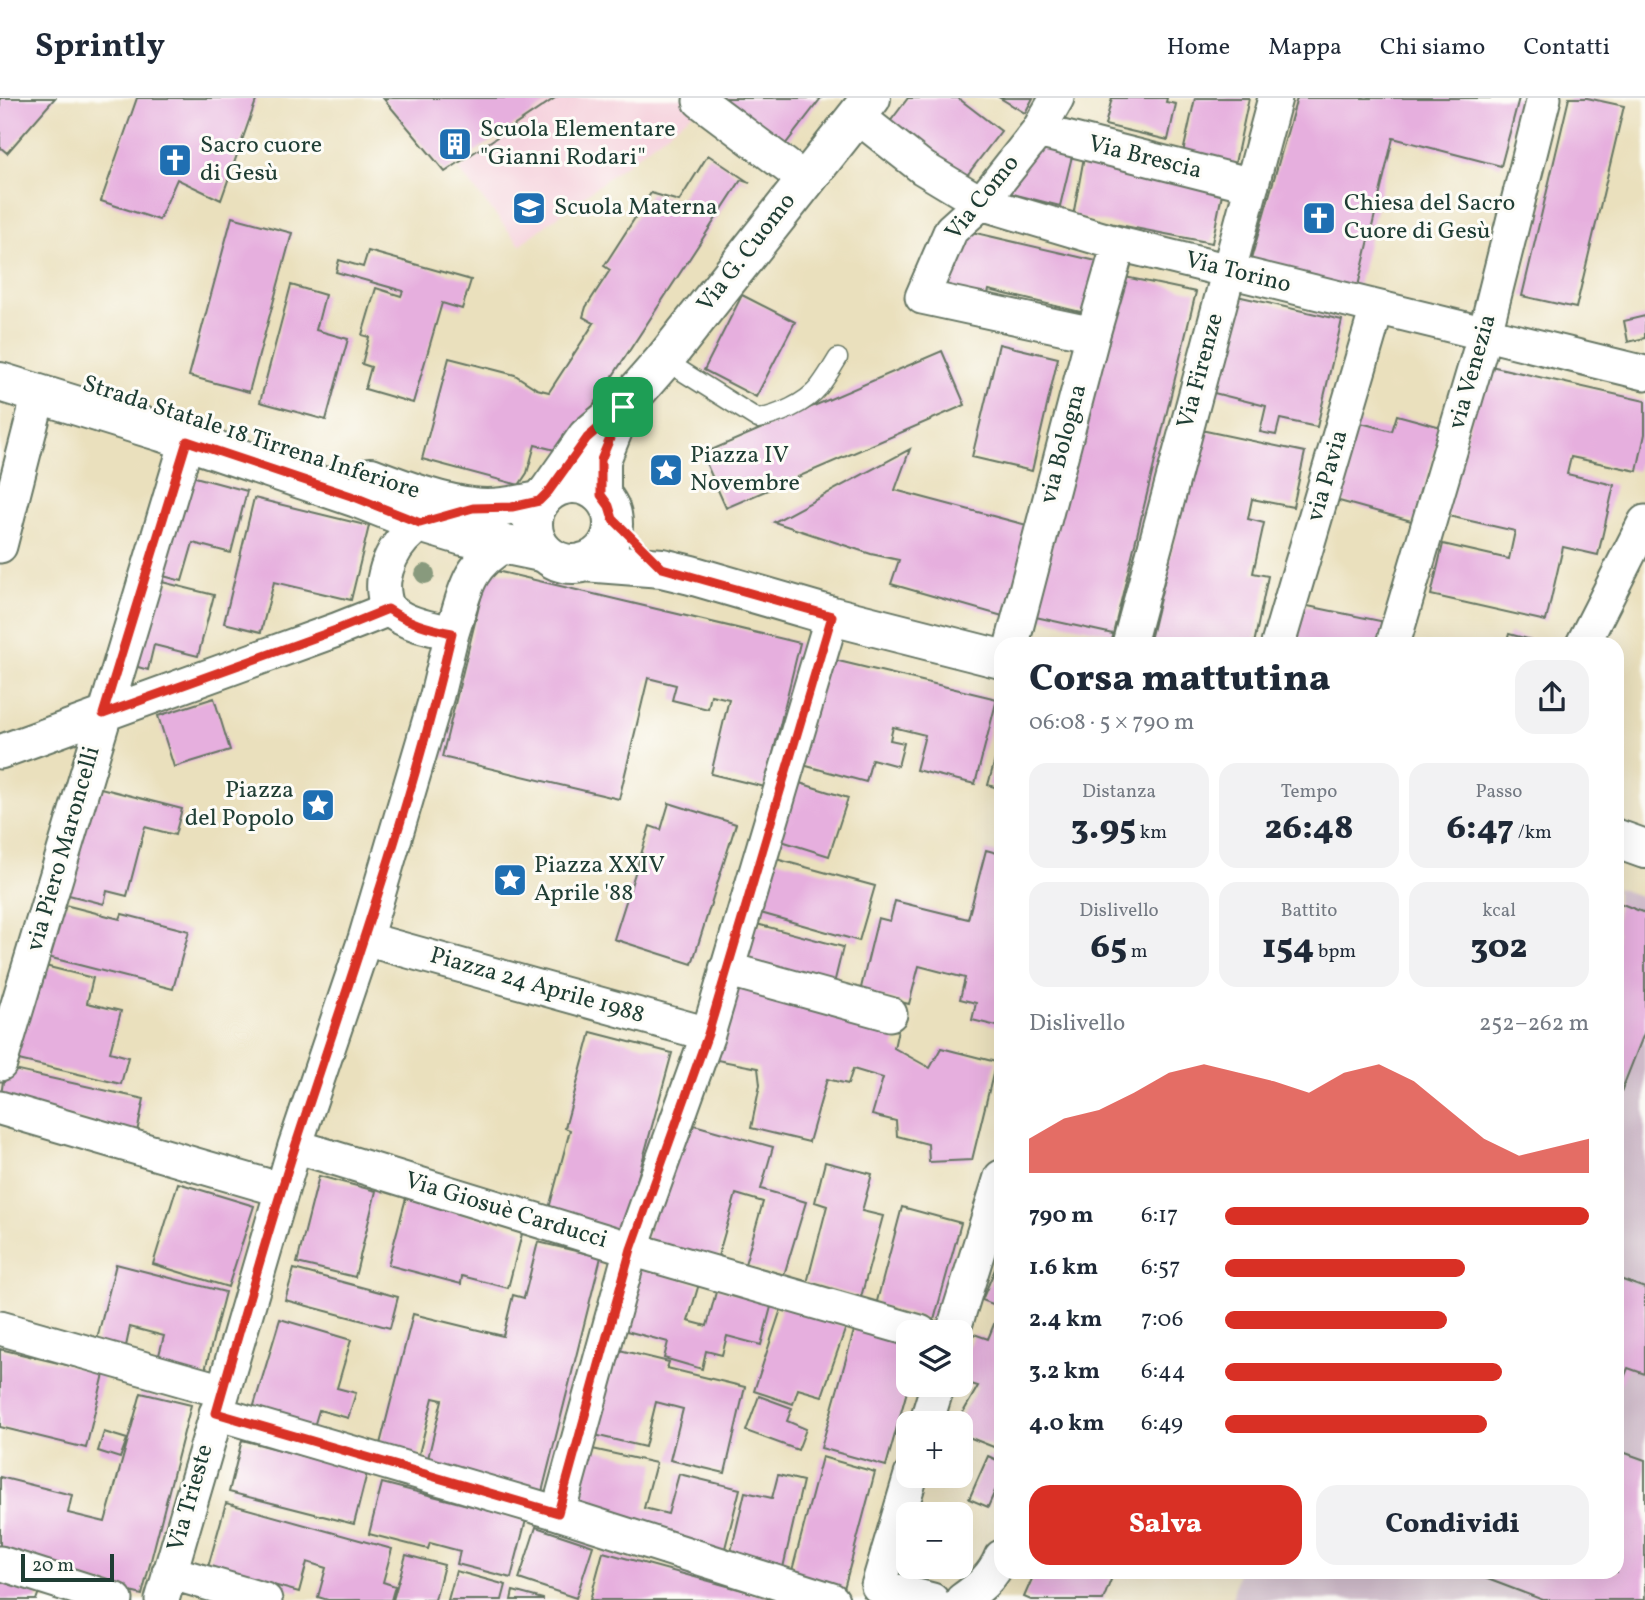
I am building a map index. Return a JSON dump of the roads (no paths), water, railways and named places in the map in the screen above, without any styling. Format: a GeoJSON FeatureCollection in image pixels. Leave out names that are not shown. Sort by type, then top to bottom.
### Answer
{"type":"FeatureCollection","features":[{"type":"Feature","properties":{"kind":"main road","name":"Via G. Cuomo"},"geometry":{"type":"LineString","coordinates":[[544,496],[587,438],[623,407],[664,360],[804,179],[864,107]]}},
{"type":"Feature","properties":{"kind":"main road"},"geometry":{"type":"LineString","coordinates":[[0,355],[42,383]]}},
{"type":"Feature","properties":{"kind":"main road"},"geometry":{"type":"LineString","coordinates":[[0,382],[42,383]]}},
{"type":"Feature","properties":{"kind":"main road","name":"Strada Statale 18 Tirrena Inferiore"},"geometry":{"type":"LineString","coordinates":[[42,383],[187,441],[357,498],[420,523],[504,546],[545,553]]}},
{"type":"Feature","properties":{"kind":"main road","name":"Strada Statale 18 Tirrena Inferiore"},"geometry":{"type":"LineString","coordinates":[[42,383],[473,508],[512,507],[544,496]]}},
{"type":"Feature","properties":{"kind":"main road","name":"Via G. Cuomo"},"geometry":{"type":"LineString","coordinates":[[607,507],[601,460],[623,407]]}},
{"type":"Feature","properties":{"kind":"main road"},"geometry":{"type":"LineString","coordinates":[[662,568],[589,487],[562,485],[544,496],[533,514],[537,541],[545,553],[556,561],[662,568],[832,616],[994,657]]}},
{"type":"Feature","properties":{"kind":"main road"},"geometry":{"type":"LineString","coordinates":[[584,562],[596,556],[606,546],[612,533],[607,507]]}},
{"type":"Feature","properties":{"kind":"main road"},"geometry":{"type":"LineString","coordinates":[[1624,842],[1645,849]]}},
{"type":"Feature","properties":{"kind":"street","name":"Via Como"},"geometry":{"type":"LineString","coordinates":[[1057,98],[1038,131],[981,203],[951,230],[922,297],[1093,334]]}},
{"type":"Feature","properties":{"kind":"street","name":"Via Firenze"},"geometry":{"type":"LineString","coordinates":[[1131,637],[1275,98]]}},
{"type":"Feature","properties":{"kind":"street","name":"via Venezia"},"geometry":{"type":"LineString","coordinates":[[1395,637],[1485,333],[1544,98]]}},
{"type":"Feature","properties":{"kind":"street"},"geometry":{"type":"LineString","coordinates":[[701,100],[804,179]]}},
{"type":"Feature","properties":{"kind":"street","name":"Via Torino"},"geometry":{"type":"LineString","coordinates":[[864,107],[923,168],[981,203],[1119,244],[1645,373]]}},
{"type":"Feature","properties":{"kind":"street","name":"Via Brescia"},"geometry":{"type":"LineString","coordinates":[[1038,131],[1252,185]]}},
{"type":"Feature","properties":{"kind":"street","name":"via Bologna"},"geometry":{"type":"LineString","coordinates":[[1014,637],[1119,244]]}},
{"type":"Feature","properties":{"kind":"street","name":"via Pavia"},"geometry":{"type":"LineString","coordinates":[[1280,637],[1377,308]]}},
{"type":"Feature","properties":{"kind":"street"},"geometry":{"type":"LineString","coordinates":[[0,546],[42,383]]}},
{"type":"Feature","properties":{"kind":"street","name":"via Piero Maroncelli"},"geometry":{"type":"LineString","coordinates":[[0,1064],[187,441]]}},
{"type":"Feature","properties":{"kind":"street"},"geometry":{"type":"LineString","coordinates":[[452,633],[420,626],[388,609],[383,589],[385,573],[394,549],[420,523],[473,508]]}},
{"type":"Feature","properties":{"kind":"street"},"geometry":{"type":"LineString","coordinates":[[1587,637],[1645,522]]}},
{"type":"Feature","properties":{"kind":"street","name":"Via Trieste"},"geometry":{"type":"LineString","coordinates":[[165,1586],[295,1146],[365,939],[437,695],[452,633],[472,572],[486,555],[504,546]]}},
{"type":"Feature","properties":{"kind":"street"},"geometry":{"type":"LineString","coordinates":[[0,752],[388,609]]}},
{"type":"Feature","properties":{"kind":"street"},"geometry":{"type":"LineString","coordinates":[[558,1513],[631,1249],[708,1034],[832,616]]}},
{"type":"Feature","properties":{"kind":"street","name":"Piazza 24 Aprile 1988"},"geometry":{"type":"LineString","coordinates":[[365,939],[708,1034]]}},
{"type":"Feature","properties":{"kind":"street"},"geometry":{"type":"LineString","coordinates":[[726,969],[890,1014]]}},
{"type":"Feature","properties":{"kind":"street"},"geometry":{"type":"LineString","coordinates":[[0,1108],[282,1190]]}},
{"type":"Feature","properties":{"kind":"street","name":"Via Giosuè Carducci"},"geometry":{"type":"LineString","coordinates":[[295,1146],[631,1249],[896,1325]]}},
{"type":"Feature","properties":{"kind":"street"},"geometry":{"type":"LineString","coordinates":[[957,1320],[994,1207]]}},
{"type":"Feature","properties":{"kind":"street"},"geometry":{"type":"LineString","coordinates":[[0,1328],[558,1513],[832,1600]]}},
{"type":"Feature","properties":{"kind":"street"},"geometry":{"type":"LineString","coordinates":[[906,1488],[866,1593],[932,1600]]}},
{"type":"Feature","properties":{"kind":"street"},"geometry":{"type":"LineString","coordinates":[[0,1563],[116,1600]]}},
{"type":"Feature","properties":{"kind":"street"},"geometry":{"type":"LineString","coordinates":[[962,1600],[982,1585],[994,1571]]}},
{"type":"Feature","properties":{"kind":"street"},"geometry":{"type":"LineString","coordinates":[[165,1586],[265,1600]]}},
{"type":"Feature","properties":{"kind":"lane"},"geometry":{"type":"LineString","coordinates":[[664,360],[758,419],[788,409],[817,389],[838,358]]}},
{"type":"Feature","properties":{"kind":"place","name":"Scuola Elementare \"Gianni Rodari\""},"geometry":{"type":"Point","coordinates":[455,144]}},
{"type":"Feature","properties":{"kind":"place","name":"Sacro cuore di Gesù"},"geometry":{"type":"Point","coordinates":[175,160]}},
{"type":"Feature","properties":{"kind":"place","name":"Scuola Materna"},"geometry":{"type":"Point","coordinates":[529,208]}},
{"type":"Feature","properties":{"kind":"place","name":"Chiesa del Sacro Cuore di Gesù"},"geometry":{"type":"Point","coordinates":[1319,218]}},
{"type":"Feature","properties":{"kind":"place","name":"Piazza IV Novembre"},"geometry":{"type":"Point","coordinates":[666,470]}},
{"type":"Feature","properties":{"kind":"place","name":"Piazza del Popolo"},"geometry":{"type":"Point","coordinates":[318,805]}},
{"type":"Feature","properties":{"kind":"place","name":"Piazza XXIV Aprile '88"},"geometry":{"type":"Point","coordinates":[510,880]}}]}
